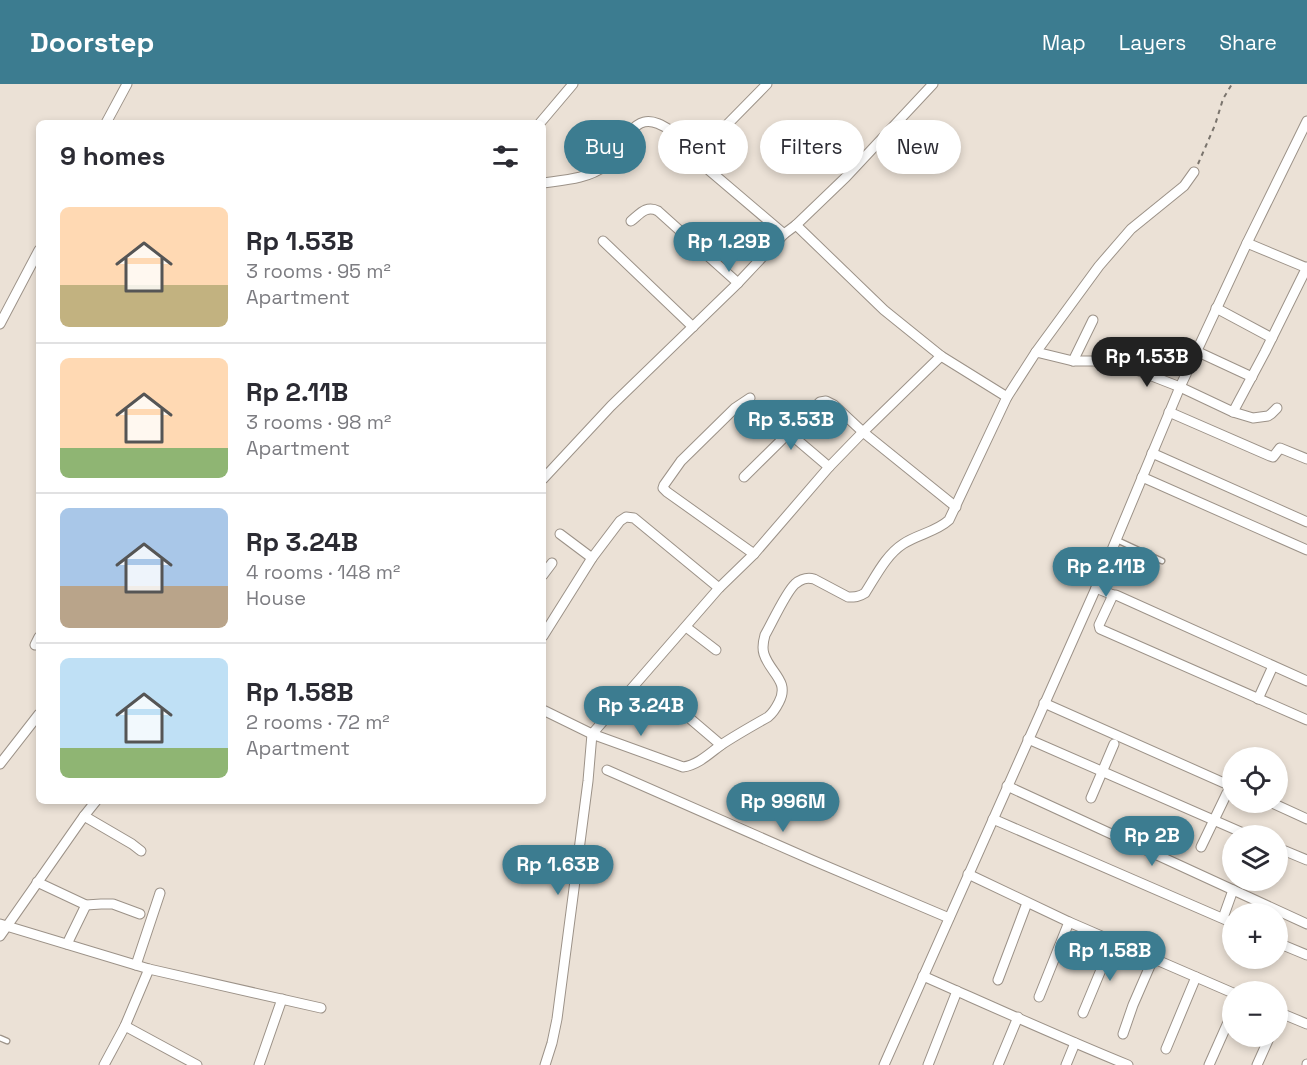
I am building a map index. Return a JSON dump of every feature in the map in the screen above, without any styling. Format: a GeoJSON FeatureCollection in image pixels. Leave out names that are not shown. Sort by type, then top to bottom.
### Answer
{"type":"FeatureCollection","features":[{"type":"Feature","properties":{"kind":"street"},"geometry":{"type":"LineString","coordinates":[[108,120],[127,84]]}},
{"type":"Feature","properties":{"kind":"street"},"geometry":{"type":"LineString","coordinates":[[543,120],[573,84]]}},
{"type":"Feature","properties":{"kind":"street"},"geometry":{"type":"LineString","coordinates":[[546,183],[578,178],[605,166],[633,128],[647,121],[663,126],[689,142],[708,144],[767,84]]}},
{"type":"Feature","properties":{"kind":"street"},"geometry":{"type":"LineString","coordinates":[[546,476],[611,406],[738,283],[784,234],[846,177],[927,86]]}},
{"type":"Feature","properties":{"kind":"street"},"geometry":{"type":"LineString","coordinates":[[884,1065],[1117,540],[1196,351],[1307,121]]}},
{"type":"Feature","properties":{"kind":"street"},"geometry":{"type":"LineString","coordinates":[[546,711],[592,734],[683,767],[690,766],[704,758],[774,712],[782,696],[782,684],[766,660],[763,644],[765,635],[792,587],[804,578],[814,579],[848,597],[861,596],[895,550],[913,538],[944,525],[949,520],[1007,397],[1036,352],[1099,266],[1131,229],[1184,186],[1194,172]]}},
{"type":"Feature","properties":{"kind":"street"},"geometry":{"type":"LineString","coordinates":[[714,174],[784,234]]}},
{"type":"Feature","properties":{"kind":"street"},"geometry":{"type":"LineString","coordinates":[[631,221],[645,209],[653,208],[738,283]]}},
{"type":"Feature","properties":{"kind":"street"},"geometry":{"type":"LineString","coordinates":[[796,225],[884,310],[941,356],[1007,397]]}},
{"type":"Feature","properties":{"kind":"street"},"geometry":{"type":"LineString","coordinates":[[603,241],[693,327]]}},
{"type":"Feature","properties":{"kind":"street"},"geometry":{"type":"LineString","coordinates":[[1233,412],[1307,267],[1247,243]]}},
{"type":"Feature","properties":{"kind":"street"},"geometry":{"type":"LineString","coordinates":[[0,324],[36,256]]}},
{"type":"Feature","properties":{"kind":"street"},"geometry":{"type":"LineString","coordinates":[[1216,308],[1272,338]]}},
{"type":"Feature","properties":{"kind":"street"},"geometry":{"type":"LineString","coordinates":[[1072,361],[1093,320]]}},
{"type":"Feature","properties":{"kind":"street"},"geometry":{"type":"LineString","coordinates":[[1196,351],[1252,377]]}},
{"type":"Feature","properties":{"kind":"street"},"geometry":{"type":"LineString","coordinates":[[1036,352],[1072,361],[1121,364],[1180,387],[1233,412],[1258,418],[1271,414],[1277,408]]}},
{"type":"Feature","properties":{"kind":"street"},"geometry":{"type":"LineString","coordinates":[[544,1065],[550,1052],[557,1019],[592,734],[719,588],[754,554],[829,467],[941,356]]}},
{"type":"Feature","properties":{"kind":"street"},"geometry":{"type":"LineString","coordinates":[[750,398],[727,415],[681,462],[663,488],[754,554]]}},
{"type":"Feature","properties":{"kind":"street"},"geometry":{"type":"LineString","coordinates":[[744,477],[823,401],[834,405],[863,432],[956,507]]}},
{"type":"Feature","properties":{"kind":"street"},"geometry":{"type":"LineString","coordinates":[[1169,412],[1270,456],[1273,457],[1280,448],[1307,459]]}},
{"type":"Feature","properties":{"kind":"street"},"geometry":{"type":"LineString","coordinates":[[789,434],[829,467]]}},
{"type":"Feature","properties":{"kind":"street"},"geometry":{"type":"LineString","coordinates":[[1152,453],[1307,522]]}},
{"type":"Feature","properties":{"kind":"street"},"geometry":{"type":"LineString","coordinates":[[1142,477],[1307,550]]}},
{"type":"Feature","properties":{"kind":"street"},"geometry":{"type":"LineString","coordinates":[[546,630],[592,558],[620,521],[626,517],[632,517],[719,588]]}},
{"type":"Feature","properties":{"kind":"street"},"geometry":{"type":"LineString","coordinates":[[560,534],[592,558]]}},
{"type":"Feature","properties":{"kind":"street"},"geometry":{"type":"LineString","coordinates":[[546,571],[552,563]]}},
{"type":"Feature","properties":{"kind":"street"},"geometry":{"type":"LineString","coordinates":[[1096,588],[1307,681]]}},
{"type":"Feature","properties":{"kind":"street"},"geometry":{"type":"LineString","coordinates":[[1113,595],[1099,626],[1101,629],[1307,720]]}},
{"type":"Feature","properties":{"kind":"street"},"geometry":{"type":"LineString","coordinates":[[686,627],[716,650]]}},
{"type":"Feature","properties":{"kind":"street"},"geometry":{"type":"LineString","coordinates":[[1258,699],[1273,666]]}},
{"type":"Feature","properties":{"kind":"street"},"geometry":{"type":"LineString","coordinates":[[1044,704],[1222,786]]}},
{"type":"Feature","properties":{"kind":"street"},"geometry":{"type":"LineString","coordinates":[[687,716],[721,745]]}},
{"type":"Feature","properties":{"kind":"street"},"geometry":{"type":"LineString","coordinates":[[0,764],[36,718]]}},
{"type":"Feature","properties":{"kind":"street"},"geometry":{"type":"LineString","coordinates":[[1028,739],[1225,825]]}},
{"type":"Feature","properties":{"kind":"street"},"geometry":{"type":"LineString","coordinates":[[1091,798],[1114,744]]}},
{"type":"Feature","properties":{"kind":"street"},"geometry":{"type":"LineString","coordinates":[[607,770],[801,856],[949,918]]}},
{"type":"Feature","properties":{"kind":"street"},"geometry":{"type":"LineString","coordinates":[[1007,786],[1222,885]]}},
{"type":"Feature","properties":{"kind":"street"},"geometry":{"type":"LineString","coordinates":[[0,936],[4,925],[94,804]]}},
{"type":"Feature","properties":{"kind":"street"},"geometry":{"type":"LineString","coordinates":[[1201,847],[1222,805]]}},
{"type":"Feature","properties":{"kind":"street"},"geometry":{"type":"LineString","coordinates":[[1288,810],[1307,819]]}},
{"type":"Feature","properties":{"kind":"street"},"geometry":{"type":"LineString","coordinates":[[84,816],[141,851]]}},
{"type":"Feature","properties":{"kind":"street"},"geometry":{"type":"LineString","coordinates":[[993,819],[1222,918]]}},
{"type":"Feature","properties":{"kind":"street"},"geometry":{"type":"LineString","coordinates":[[1288,852],[1307,860]]}},
{"type":"Feature","properties":{"kind":"street"},"geometry":{"type":"LineString","coordinates":[[968,874],[1069,922],[1222,988]]}},
{"type":"Feature","properties":{"kind":"street"},"geometry":{"type":"LineString","coordinates":[[37,882],[86,905],[113,904],[140,914]]}},
{"type":"Feature","properties":{"kind":"street"},"geometry":{"type":"LineString","coordinates":[[1235,891],[1307,924]]}},
{"type":"Feature","properties":{"kind":"street"},"geometry":{"type":"LineString","coordinates":[[136,965],[160,893]]}},
{"type":"Feature","properties":{"kind":"street"},"geometry":{"type":"LineString","coordinates":[[998,980],[1027,903]]}},
{"type":"Feature","properties":{"kind":"street"},"geometry":{"type":"LineString","coordinates":[[67,944],[86,905]]}},
{"type":"Feature","properties":{"kind":"street"},"geometry":{"type":"LineString","coordinates":[[1039,998],[1069,922]]}},
{"type":"Feature","properties":{"kind":"street"},"geometry":{"type":"LineString","coordinates":[[4,925],[149,969],[321,1008]]}},
{"type":"Feature","properties":{"kind":"street"},"geometry":{"type":"LineString","coordinates":[[1083,1013],[1113,941]]}},
{"type":"Feature","properties":{"kind":"street"},"geometry":{"type":"LineString","coordinates":[[1288,947],[1307,955]]}},
{"type":"Feature","properties":{"kind":"street"},"geometry":{"type":"LineString","coordinates":[[1123,1034],[1153,959]]}},
{"type":"Feature","properties":{"kind":"street"},"geometry":{"type":"LineString","coordinates":[[104,1065],[125,1026],[149,969]]}},
{"type":"Feature","properties":{"kind":"street"},"geometry":{"type":"LineString","coordinates":[[923,976],[1075,1044],[1128,1065]]}},
{"type":"Feature","properties":{"kind":"street"},"geometry":{"type":"LineString","coordinates":[[1166,1049],[1196,977]]}},
{"type":"Feature","properties":{"kind":"street"},"geometry":{"type":"LineString","coordinates":[[928,1065],[957,991]]}},
{"type":"Feature","properties":{"kind":"street"},"geometry":{"type":"LineString","coordinates":[[260,1065],[282,999]]}},
{"type":"Feature","properties":{"kind":"street"},"geometry":{"type":"LineString","coordinates":[[998,1065],[1018,1017]]}},
{"type":"Feature","properties":{"kind":"street"},"geometry":{"type":"LineString","coordinates":[[1288,1017],[1307,1024]]}},
{"type":"Feature","properties":{"kind":"street"},"geometry":{"type":"LineString","coordinates":[[125,1026],[197,1065]]}},
{"type":"Feature","properties":{"kind":"street"},"geometry":{"type":"LineString","coordinates":[[1209,1065],[1222,1036]]}},
{"type":"Feature","properties":{"kind":"street"},"geometry":{"type":"LineString","coordinates":[[1066,1065],[1075,1044]]}},
{"type":"Feature","properties":{"kind":"street"},"geometry":{"type":"LineString","coordinates":[[1257,1065],[1265,1047]]}},
{"type":"Feature","properties":{"kind":"lane"},"geometry":{"type":"LineString","coordinates":[[1117,540],[1162,561]]}},
{"type":"Feature","properties":{"kind":"lane"},"geometry":{"type":"LineString","coordinates":[[0,1038],[7,1041]]}},
{"type":"Feature","properties":{"kind":"path"},"geometry":{"type":"LineString","coordinates":[[1194,172],[1223,99],[1232,84]]}}]}
